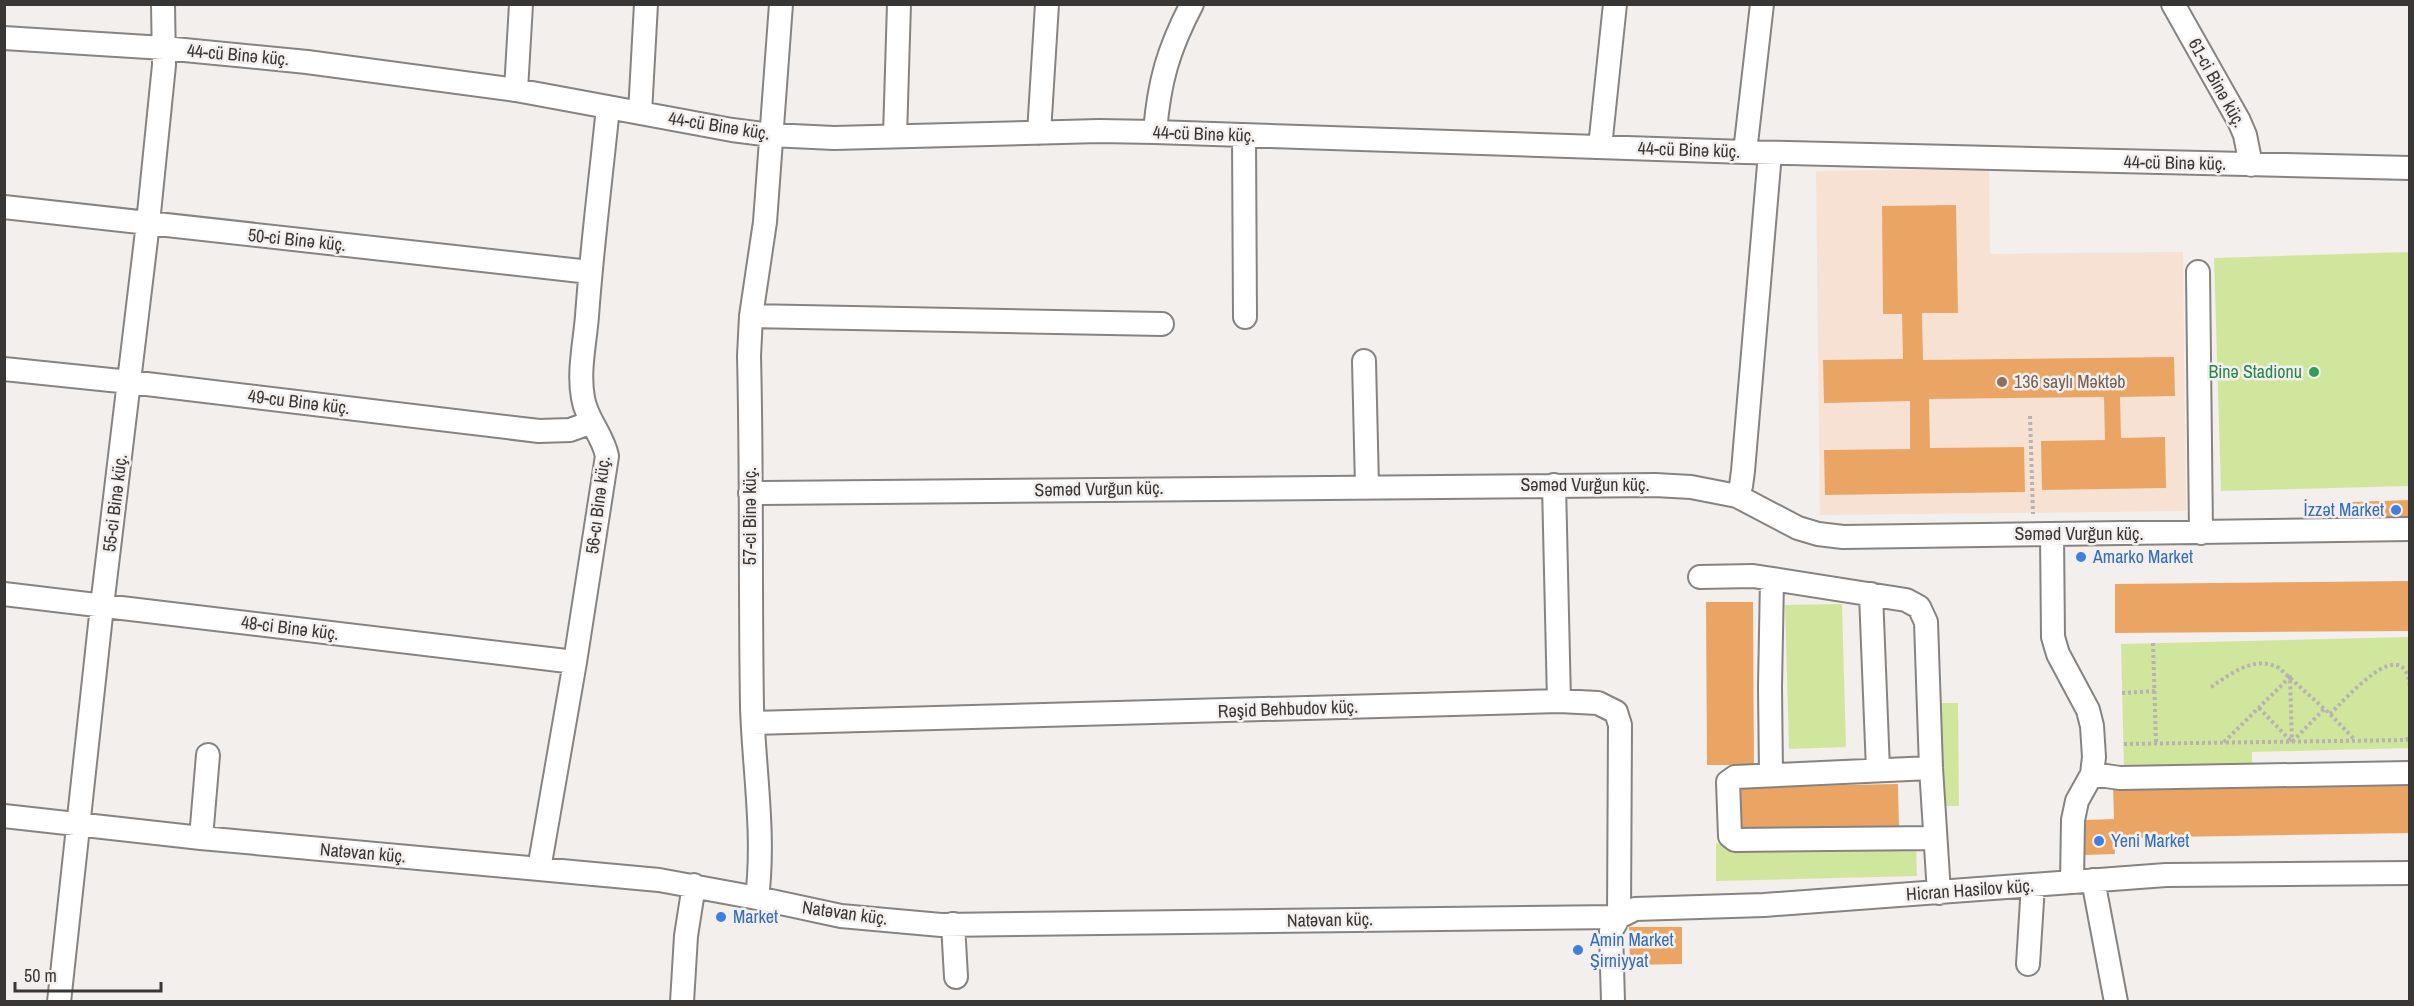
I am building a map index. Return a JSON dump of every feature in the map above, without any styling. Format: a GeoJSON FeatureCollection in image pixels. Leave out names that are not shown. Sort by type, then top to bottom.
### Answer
{"type":"FeatureCollection","features":[{"type":"Feature","properties":{"kind":"street","name":"55-ci Binə küç."},"geometry":{"type":"LineString","coordinates":[[59,1002],[102,606],[148,224],[164,48],[163,4]]}},
{"type":"Feature","properties":{"kind":"street"},"geometry":{"type":"LineString","coordinates":[[516,90],[521,4]]}},
{"type":"Feature","properties":{"kind":"street"},"geometry":{"type":"LineString","coordinates":[[640,113],[646,4]]}},
{"type":"Feature","properties":{"kind":"street","name":"57-ci Binə küç."},"geometry":{"type":"LineString","coordinates":[[757,898],[760,848],[753,723],[748,356],[751,316],[765,222],[781,4]]}},
{"type":"Feature","properties":{"kind":"street"},"geometry":{"type":"LineString","coordinates":[[895,136],[899,4]]}},
{"type":"Feature","properties":{"kind":"street"},"geometry":{"type":"LineString","coordinates":[[1039,133],[1047,4]]}},
{"type":"Feature","properties":{"kind":"street"},"geometry":{"type":"LineString","coordinates":[[1155,132],[1162,77],[1179,28],[1192,4]]}},
{"type":"Feature","properties":{"kind":"street"},"geometry":{"type":"LineString","coordinates":[[1600,147],[1615,4]]}},
{"type":"Feature","properties":{"kind":"street"},"geometry":{"type":"LineString","coordinates":[[1745,152],[1762,4]]}},
{"type":"Feature","properties":{"kind":"street","name":"61-ci Binə küç."},"geometry":{"type":"LineString","coordinates":[[2173,4],[2239,121],[2245,135],[2251,165]]}},
{"type":"Feature","properties":{"kind":"street","name":"44-cü Binə küç."},"geometry":{"type":"LineString","coordinates":[[4,38],[164,48],[308,62],[516,90],[771,135],[834,138],[1155,132],[1770,153],[2409,168]]}},
{"type":"Feature","properties":{"kind":"street","name":"56-cı Binə küç."},"geometry":{"type":"LineString","coordinates":[[539,869],[575,662],[607,456],[604,442],[592,422],[583,399],[582,378],[608,107]]}},
{"type":"Feature","properties":{"kind":"street"},"geometry":{"type":"LineString","coordinates":[[1244,136],[1245,317]]}},
{"type":"Feature","properties":{"kind":"street"},"geometry":{"type":"LineString","coordinates":[[1737,496],[1743,471],[1770,153]]}},
{"type":"Feature","properties":{"kind":"street","name":"50-ci Binə küç."},"geometry":{"type":"LineString","coordinates":[[4,207],[591,272]]}},
{"type":"Feature","properties":{"kind":"street"},"geometry":{"type":"LineString","coordinates":[[2198,272],[2201,533]]}},
{"type":"Feature","properties":{"kind":"street"},"geometry":{"type":"LineString","coordinates":[[751,316],[1162,324]]}},
{"type":"Feature","properties":{"kind":"street"},"geometry":{"type":"LineString","coordinates":[[1364,361],[1367,486]]}},
{"type":"Feature","properties":{"kind":"street","name":"49-cu Binə küç."},"geometry":{"type":"LineString","coordinates":[[4,369],[539,431],[570,430],[592,422]]}},
{"type":"Feature","properties":{"kind":"street","name":"Səməd Vurğun küç."},"geometry":{"type":"LineString","coordinates":[[750,493],[1655,484],[1691,487],[1737,496],[1798,528],[1818,534],[1842,537],[2409,529]]}},
{"type":"Feature","properties":{"kind":"street"},"geometry":{"type":"LineString","coordinates":[[1554,485],[1559,701]]}},
{"type":"Feature","properties":{"kind":"street"},"geometry":{"type":"LineString","coordinates":[[2043,534],[2053,637],[2058,654],[2088,710],[2092,726],[2094,757],[2092,774],[2077,801],[2071,836],[2116,1002]]}},
{"type":"Feature","properties":{"kind":"street"},"geometry":{"type":"LineString","coordinates":[[1700,577],[1753,576],[1906,600],[1919,607],[1926,622],[1934,838],[1939,893]]}},
{"type":"Feature","properties":{"kind":"street"},"geometry":{"type":"LineString","coordinates":[[1771,774],[1772,579]]}},
{"type":"Feature","properties":{"kind":"street","name":"48-ci Binə küç."},"geometry":{"type":"LineString","coordinates":[[4,594],[575,662]]}},
{"type":"Feature","properties":{"kind":"street"},"geometry":{"type":"LineString","coordinates":[[1871,594],[1878,770]]}},
{"type":"Feature","properties":{"kind":"street","name":"Rəşid Behbudov küç."},"geometry":{"type":"LineString","coordinates":[[753,723],[1559,701],[1598,703],[1616,712],[1620,725],[1619,917]]}},
{"type":"Feature","properties":{"kind":"street"},"geometry":{"type":"LineString","coordinates":[[201,838],[208,755]]}},
{"type":"Feature","properties":{"kind":"street"},"geometry":{"type":"LineString","coordinates":[[1931,768],[1735,777],[1728,782],[1730,836],[1735,840],[1934,838]]}},
{"type":"Feature","properties":{"kind":"street"},"geometry":{"type":"LineString","coordinates":[[2092,774],[2120,778],[2409,773]]}},
{"type":"Feature","properties":{"kind":"street","name":"Natəvan küç."},"geometry":{"type":"LineString","coordinates":[[4,816],[201,838],[659,880],[694,885],[842,916],[953,924],[1619,917]]}},
{"type":"Feature","properties":{"kind":"street","name":"Hicran Hasilov küç."},"geometry":{"type":"LineString","coordinates":[[1619,917],[1635,909],[1646,907],[1764,905],[2166,875],[2409,873]]}},
{"type":"Feature","properties":{"kind":"street"},"geometry":{"type":"LineString","coordinates":[[682,1002],[686,936],[694,885]]}},
{"type":"Feature","properties":{"kind":"street"},"geometry":{"type":"LineString","coordinates":[[2028,964],[2033,885]]}},
{"type":"Feature","properties":{"kind":"street"},"geometry":{"type":"LineString","coordinates":[[1613,1002],[1610,940],[1613,924],[1619,917]]}},
{"type":"Feature","properties":{"kind":"street"},"geometry":{"type":"LineString","coordinates":[[953,924],[956,977]]}},
{"type":"Feature","properties":{"kind":"path"},"geometry":{"type":"LineString","coordinates":[[2031,416],[2043,534]]}},
{"type":"Feature","properties":{"kind":"path"},"geometry":{"type":"LineString","coordinates":[[2153,643],[2156,743]]}},
{"type":"Feature","properties":{"kind":"path"},"geometry":{"type":"LineString","coordinates":[[2211,687],[2241,668],[2260,662],[2271,663],[2290,677],[2330,714],[2355,741]]}},
{"type":"Feature","properties":{"kind":"path"},"geometry":{"type":"LineString","coordinates":[[2330,714],[2380,667],[2394,664],[2404,668],[2409,677],[2409,688]]}},
{"type":"Feature","properties":{"kind":"path"},"geometry":{"type":"LineString","coordinates":[[2224,742],[2290,677]]}},
{"type":"Feature","properties":{"kind":"path"},"geometry":{"type":"LineString","coordinates":[[2290,677],[2292,741]]}},
{"type":"Feature","properties":{"kind":"path"},"geometry":{"type":"LineString","coordinates":[[2122,693],[2155,691]]}},
{"type":"Feature","properties":{"kind":"path"},"geometry":{"type":"LineString","coordinates":[[2259,708],[2292,741]]}},
{"type":"Feature","properties":{"kind":"path"},"geometry":{"type":"LineString","coordinates":[[2292,741],[2324,709]]}},
{"type":"Feature","properties":{"kind":"path"},"geometry":{"type":"LineString","coordinates":[[2124,744],[2406,740],[2409,737]]}},
{"type":"Feature","properties":{"kind":"shaded area","name":"136 saylı Məktəb"},"geometry":{"type":"Polygon","coordinates":[[[1989,169],[1990,254],[2183,252],[2186,511],[1820,515],[1816,171],[1989,169]]]}},
{"type":"Feature","properties":{"kind":"green space","name":"Binə Stadionu"},"geometry":{"type":"Polygon","coordinates":[[[2409,252],[2409,486],[2221,491],[2214,258],[2409,252]]]}},
{"type":"Feature","properties":{"kind":"green space"},"geometry":{"type":"Polygon","coordinates":[[[1842,604],[1846,747],[1789,749],[1785,605],[1842,604]]]}},
{"type":"Feature","properties":{"kind":"green space"},"geometry":{"type":"Polygon","coordinates":[[[2409,637],[2409,748],[2252,752],[2252,766],[2124,769],[2121,644],[2409,637]]]}},
{"type":"Feature","properties":{"kind":"green space"},"geometry":{"type":"Polygon","coordinates":[[[1935,703],[1958,703],[1959,806],[1939,806],[1935,703]]]}},
{"type":"Feature","properties":{"kind":"green space"},"geometry":{"type":"Polygon","coordinates":[[[1716,843],[1735,848],[1916,844],[1917,876],[1716,881],[1716,843]]]}},
{"type":"Feature","properties":{"kind":"building"},"geometry":{"type":"Polygon","coordinates":[[[1956,205],[1958,313],[1922,313],[1923,360],[2174,357],[2175,396],[2120,397],[2121,438],[2165,437],[2166,488],[2042,490],[2041,441],[2105,440],[2104,397],[1929,399],[1930,448],[2024,447],[2025,492],[1825,495],[1824,450],[1910,449],[1910,401],[1824,403],[1823,360],[1903,359],[1902,314],[1883,314],[1882,206],[1956,205]]]}},
{"type":"Feature","properties":{"kind":"building"},"geometry":{"type":"Polygon","coordinates":[[[2410,500],[2410,521],[2351,522],[2350,502],[2410,500]]]}},
{"type":"Feature","properties":{"kind":"building"},"geometry":{"type":"Polygon","coordinates":[[[2410,581],[2410,631],[2115,633],[2115,584],[2410,581]]]}},
{"type":"Feature","properties":{"kind":"building"},"geometry":{"type":"Polygon","coordinates":[[[1706,602],[1753,602],[1754,765],[1707,765],[1706,602]]]}},
{"type":"Feature","properties":{"kind":"building"},"geometry":{"type":"Polygon","coordinates":[[[2410,781],[2410,833],[2114,838],[2115,854],[2085,855],[2084,820],[2114,819],[2113,786],[2410,781]]]}},
{"type":"Feature","properties":{"kind":"building"},"geometry":{"type":"Polygon","coordinates":[[[1898,784],[1899,829],[1739,832],[1738,787],[1898,784]]]}},
{"type":"Feature","properties":{"kind":"building"},"geometry":{"type":"Polygon","coordinates":[[[1629,927],[1682,927],[1682,964],[1630,965],[1629,927]]]}},
{"type":"Feature","properties":{"kind":"place","name":"Binə Stadionu"},"geometry":{"type":"Point","coordinates":[2314,372]}},
{"type":"Feature","properties":{"kind":"place","name":"136 saylı Məktəb"},"geometry":{"type":"Point","coordinates":[2002,382]}},
{"type":"Feature","properties":{"kind":"place","name":"İzzət Market"},"geometry":{"type":"Point","coordinates":[2396,510]}},
{"type":"Feature","properties":{"kind":"place","name":"Amarko Market"},"geometry":{"type":"Point","coordinates":[2081,557]}},
{"type":"Feature","properties":{"kind":"place","name":"Yeni Market"},"geometry":{"type":"Point","coordinates":[2099,841]}},
{"type":"Feature","properties":{"kind":"place","name":"Market"},"geometry":{"type":"Point","coordinates":[721,917]}},
{"type":"Feature","properties":{"kind":"place","name":"Amin Market Şirniyyat"},"geometry":{"type":"Point","coordinates":[1578,950]}}]}
